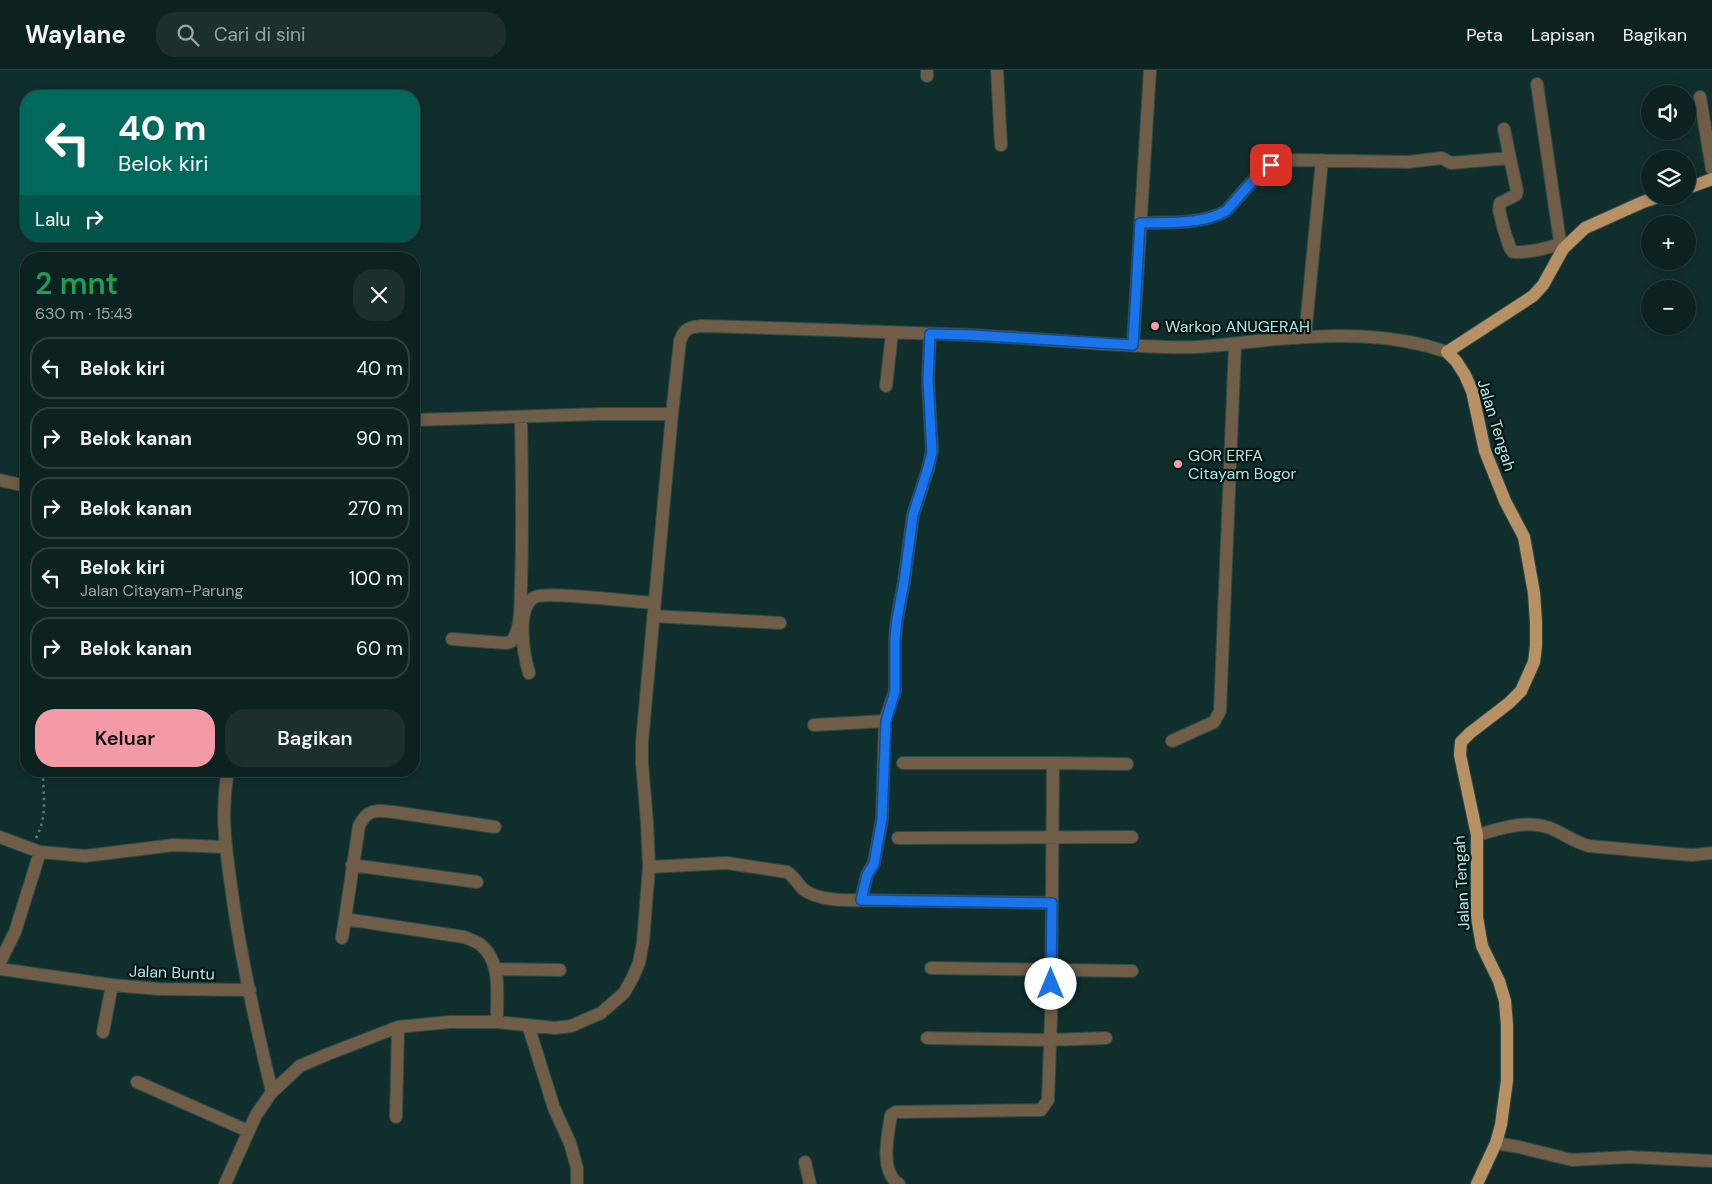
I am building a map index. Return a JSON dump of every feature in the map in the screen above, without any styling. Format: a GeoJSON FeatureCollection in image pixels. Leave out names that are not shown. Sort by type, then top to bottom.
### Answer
{"type":"FeatureCollection","features":[{"type":"Feature","properties":{"kind":"main road"},"geometry":{"type":"LineString","coordinates":[[1696,185],[1712,180]]}},
{"type":"Feature","properties":{"kind":"main road"},"geometry":{"type":"LineString","coordinates":[[1447,352],[1533,296],[1542,285],[1562,247],[1584,228],[1641,203]]}},
{"type":"Feature","properties":{"kind":"main road","name":"Jalan Tengah"},"geometry":{"type":"LineString","coordinates":[[1447,352],[1461,368],[1472,391],[1485,451],[1505,501],[1524,537],[1534,593],[1536,622],[1534,662],[1521,692],[1461,742],[1460,755],[1477,835],[1477,916],[1482,946],[1499,981],[1505,1001],[1507,1025],[1505,1096],[1501,1125],[1496,1143],[1477,1184]]}},
{"type":"Feature","properties":{"kind":"street"},"geometry":{"type":"LineString","coordinates":[[997,70],[1001,145]]}},
{"type":"Feature","properties":{"kind":"street"},"geometry":{"type":"LineString","coordinates":[[1133,345],[1150,70]]}},
{"type":"Feature","properties":{"kind":"street"},"geometry":{"type":"LineString","coordinates":[[1504,129],[1517,191],[1516,195],[1500,203],[1499,210],[1510,248],[1518,253],[1562,247],[1537,84]]}},
{"type":"Feature","properties":{"kind":"street"},"geometry":{"type":"LineString","coordinates":[[1700,98],[1712,169]]}},
{"type":"Feature","properties":{"kind":"street"},"geometry":{"type":"LineString","coordinates":[[1140,223],[1197,220],[1219,214],[1226,211],[1264,168],[1295,160],[1408,162],[1442,158],[1451,163],[1510,158]]}},
{"type":"Feature","properties":{"kind":"street"},"geometry":{"type":"LineString","coordinates":[[1305,337],[1322,160]]}},
{"type":"Feature","properties":{"kind":"street"},"geometry":{"type":"LineString","coordinates":[[225,1184],[248,1131],[272,1092],[300,1066],[398,1027],[450,1022],[497,1022],[555,1028],[571,1026],[601,1013],[624,993],[632,980],[643,942],[649,866],[642,742],[672,414],[680,341],[687,329],[693,327],[793,328],[970,335],[1182,347],[1208,347],[1305,337],[1380,337],[1430,346],[1447,352]]}},
{"type":"Feature","properties":{"kind":"street"},"geometry":{"type":"LineString","coordinates":[[886,386],[892,333]]}},
{"type":"Feature","properties":{"kind":"street"},"geometry":{"type":"LineString","coordinates":[[861,900],[867,875],[874,864],[882,819],[886,721],[895,691],[896,632],[913,515],[932,452],[928,380],[930,334]]}},
{"type":"Feature","properties":{"kind":"street"},"geometry":{"type":"LineString","coordinates":[[1172,741],[1214,722],[1220,711],[1235,344]]}},
{"type":"Feature","properties":{"kind":"street"},"geometry":{"type":"LineString","coordinates":[[420,420],[601,414],[672,414]]}},
{"type":"Feature","properties":{"kind":"street"},"geometry":{"type":"LineString","coordinates":[[452,638],[505,643],[514,639],[518,627],[523,536],[521,417]]}},
{"type":"Feature","properties":{"kind":"street"},"geometry":{"type":"LineString","coordinates":[[0,480],[20,484]]}},
{"type":"Feature","properties":{"kind":"street"},"geometry":{"type":"LineString","coordinates":[[529,673],[522,631],[530,600],[536,596],[554,595],[654,610],[780,623]]}},
{"type":"Feature","properties":{"kind":"street"},"geometry":{"type":"LineString","coordinates":[[814,725],[886,721]]}},
{"type":"Feature","properties":{"kind":"street"},"geometry":{"type":"LineString","coordinates":[[903,763],[1127,764]]}},
{"type":"Feature","properties":{"kind":"street"},"geometry":{"type":"LineString","coordinates":[[899,1184],[890,1176],[888,1167],[887,1138],[891,1115],[896,1112],[1041,1110],[1048,1100],[1052,970],[1053,764]]}},
{"type":"Feature","properties":{"kind":"street"},"geometry":{"type":"LineString","coordinates":[[227,777],[223,814],[239,942],[272,1092]]}},
{"type":"Feature","properties":{"kind":"street"},"geometry":{"type":"LineString","coordinates":[[342,938],[359,826],[363,817],[369,812],[393,812],[495,826]]}},
{"type":"Feature","properties":{"kind":"street"},"geometry":{"type":"LineString","coordinates":[[1477,835],[1508,827],[1536,824],[1550,828],[1576,842],[1589,846],[1693,855],[1712,853]]}},
{"type":"Feature","properties":{"kind":"street"},"geometry":{"type":"LineString","coordinates":[[0,837],[36,850],[85,856],[174,846],[226,847]]}},
{"type":"Feature","properties":{"kind":"street"},"geometry":{"type":"LineString","coordinates":[[898,838],[1132,837]]}},
{"type":"Feature","properties":{"kind":"street"},"geometry":{"type":"LineString","coordinates":[[0,962],[15,932],[36,850]]}},
{"type":"Feature","properties":{"kind":"street"},"geometry":{"type":"LineString","coordinates":[[649,866],[727,863],[779,871],[791,874],[804,889],[815,896],[847,901],[1052,903]]}},
{"type":"Feature","properties":{"kind":"street"},"geometry":{"type":"LineString","coordinates":[[352,865],[477,882]]}},
{"type":"Feature","properties":{"kind":"street"},"geometry":{"type":"LineString","coordinates":[[345,919],[464,937],[480,944],[496,968],[497,1022]]}},
{"type":"Feature","properties":{"kind":"street"},"geometry":{"type":"LineString","coordinates":[[496,968],[560,970]]}},
{"type":"Feature","properties":{"kind":"street"},"geometry":{"type":"LineString","coordinates":[[932,968],[1132,971]]}},
{"type":"Feature","properties":{"kind":"street"},"geometry":{"type":"LineString","coordinates":[[0,969],[112,985]]}},
{"type":"Feature","properties":{"kind":"street","name":"Jalan Buntu"},"geometry":{"type":"LineString","coordinates":[[102,1032],[112,985],[159,989],[250,990]]}},
{"type":"Feature","properties":{"kind":"street"},"geometry":{"type":"LineString","coordinates":[[528,1025],[554,1108],[570,1143],[578,1168],[577,1184]]}},
{"type":"Feature","properties":{"kind":"street"},"geometry":{"type":"LineString","coordinates":[[396,1117],[398,1027]]}},
{"type":"Feature","properties":{"kind":"street"},"geometry":{"type":"LineString","coordinates":[[927,1038],[1050,1040],[1106,1038]]}},
{"type":"Feature","properties":{"kind":"street"},"geometry":{"type":"LineString","coordinates":[[137,1082],[248,1131]]}},
{"type":"Feature","properties":{"kind":"street"},"geometry":{"type":"LineString","coordinates":[[1496,1143],[1572,1160],[1630,1157],[1712,1162]]}},
{"type":"Feature","properties":{"kind":"street"},"geometry":{"type":"LineString","coordinates":[[805,1162],[810,1184]]}},
{"type":"Feature","properties":{"kind":"path"},"geometry":{"type":"LineString","coordinates":[[36,850],[45,813],[43,777]]}},
{"type":"Feature","properties":{"kind":"place","name":"Warkop ANUGERAH"},"geometry":{"type":"Point","coordinates":[1155,326]}},
{"type":"Feature","properties":{"kind":"place","name":"GOR ERFA Citayam Bogor"},"geometry":{"type":"Point","coordinates":[1178,464]}},
{"type":"Feature","properties":{"kind":"route"},"geometry":{"type":"LineString","coordinates":[[1051,984],[1052,903],[861,900],[867,875],[874,864],[882,819],[883,752],[886,721],[895,691],[897,619],[913,515],[932,452],[928,380],[930,334],[1133,345],[1140,223],[1197,220],[1210,218],[1226,211],[1256,176],[1264,168],[1271,165]]}}]}
